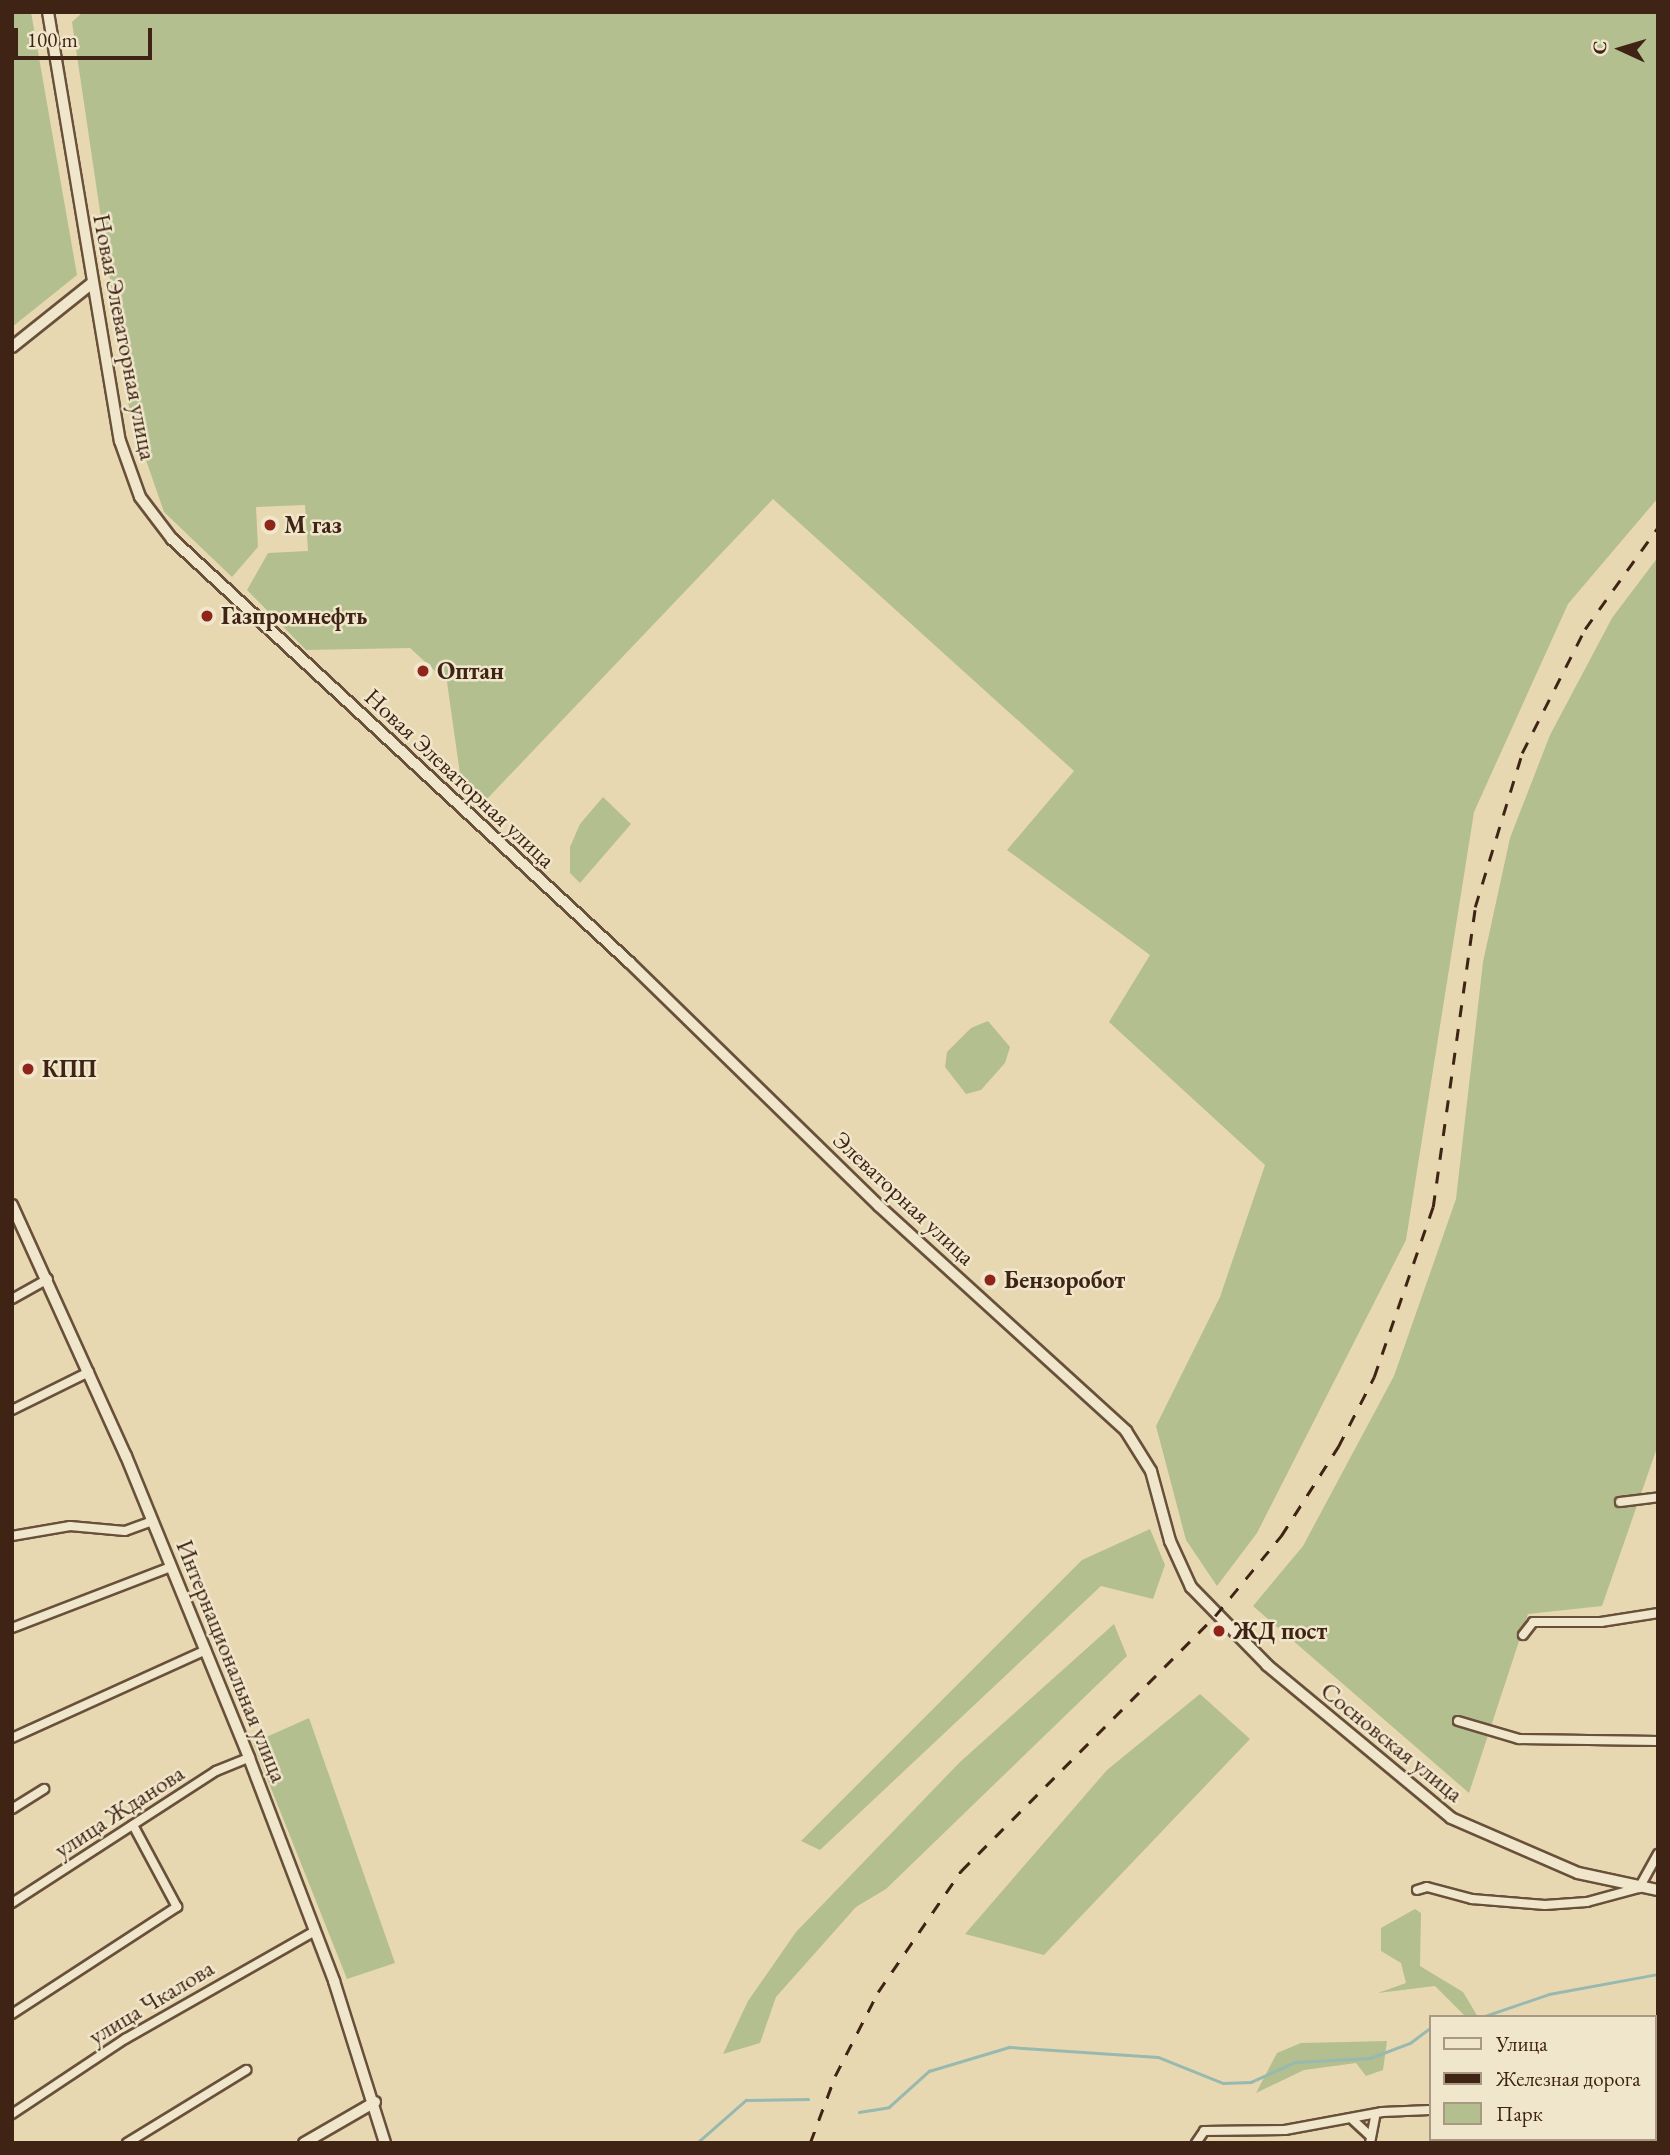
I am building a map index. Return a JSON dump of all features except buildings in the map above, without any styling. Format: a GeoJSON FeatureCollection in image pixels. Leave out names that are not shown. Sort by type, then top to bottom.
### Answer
{"type":"FeatureCollection","features":[{"type":"Feature","properties":{"kind":"main road","name":"Новая Элеваторная улица"},"geometry":{"type":"LineString","coordinates":[[48,12],[91,284],[120,441],[130,476],[151,515],[629,962]]}},
{"type":"Feature","properties":{"kind":"main road"},"geometry":{"type":"LineString","coordinates":[[12,347],[91,284]]}},
{"type":"Feature","properties":{"kind":"main road","name":"Элеваторная улица"},"geometry":{"type":"LineString","coordinates":[[629,962],[879,1206],[1126,1431],[1151,1471],[1179,1564],[1218,1618]]}},
{"type":"Feature","properties":{"kind":"main road","name":"Интернациональная улица"},"geometry":{"type":"LineString","coordinates":[[12,1205],[89,1372],[206,1650],[314,1931],[375,2102],[386,2143]]}},
{"type":"Feature","properties":{"kind":"main road","name":"Сосновская улица"},"geometry":{"type":"LineString","coordinates":[[1218,1618],[1373,1759],[1451,1818],[1545,1862],[1639,1888],[1658,1890]]}},
{"type":"Feature","properties":{"kind":"main road"},"geometry":{"type":"LineString","coordinates":[[304,2143],[375,2102]]}},
{"type":"Feature","properties":{"kind":"street"},"geometry":{"type":"LineString","coordinates":[[12,1299],[48,1279]]}},
{"type":"Feature","properties":{"kind":"street"},"geometry":{"type":"LineString","coordinates":[[12,1410],[89,1372]]}},
{"type":"Feature","properties":{"kind":"street"},"geometry":{"type":"LineString","coordinates":[[1620,1502],[1658,1497]]}},
{"type":"Feature","properties":{"kind":"street"},"geometry":{"type":"LineString","coordinates":[[12,1536],[70,1526],[125,1531],[153,1521]]}},
{"type":"Feature","properties":{"kind":"street"},"geometry":{"type":"LineString","coordinates":[[12,1628],[172,1567]]}},
{"type":"Feature","properties":{"kind":"street"},"geometry":{"type":"LineString","coordinates":[[1523,1635],[1533,1622],[1601,1622],[1658,1613]]}},
{"type":"Feature","properties":{"kind":"street"},"geometry":{"type":"LineString","coordinates":[[12,1738],[206,1650]]}},
{"type":"Feature","properties":{"kind":"street"},"geometry":{"type":"LineString","coordinates":[[1458,1721],[1519,1739],[1658,1741]]}},
{"type":"Feature","properties":{"kind":"street","name":"улица Жданова"},"geometry":{"type":"LineString","coordinates":[[12,1903],[216,1771],[249,1758]]}},
{"type":"Feature","properties":{"kind":"street"},"geometry":{"type":"LineString","coordinates":[[12,1809],[44,1789]]}},
{"type":"Feature","properties":{"kind":"street"},"geometry":{"type":"LineString","coordinates":[[12,2014],[177,1908],[133,1825]]}},
{"type":"Feature","properties":{"kind":"street"},"geometry":{"type":"LineString","coordinates":[[1639,1888],[1658,1854]]}},
{"type":"Feature","properties":{"kind":"street","name":"Сосновская улица"},"geometry":{"type":"LineString","coordinates":[[1417,1890],[1427,1887],[1472,1899],[1545,1905],[1587,1902],[1639,1888]]}},
{"type":"Feature","properties":{"kind":"street","name":"улица Чкалова"},"geometry":{"type":"LineString","coordinates":[[12,2113],[125,2039],[314,1931]]}},
{"type":"Feature","properties":{"kind":"street"},"geometry":{"type":"LineString","coordinates":[[127,2143],[246,2070]]}},
{"type":"Feature","properties":{"kind":"street"},"geometry":{"type":"LineString","coordinates":[[1196,2143],[1204,2131],[1285,2130],[1375,2117],[1382,2112],[1428,2110]]}},
{"type":"Feature","properties":{"kind":"street"},"geometry":{"type":"LineString","coordinates":[[1370,2139],[1375,2117]]}},
{"type":"Feature","properties":{"kind":"street"},"geometry":{"type":"LineString","coordinates":[[1353,2120],[1370,2139]]}},
{"type":"Feature","properties":{"kind":"green space"},"geometry":{"type":"Polygon","coordinates":[[[12,12],[31,12],[77,275],[12,327],[12,12]]]}},
{"type":"Feature","properties":{"kind":"green space"},"geometry":{"type":"Polygon","coordinates":[[[83,12],[1658,12],[1658,498],[1568,604],[1474,812],[1406,1240],[1257,1533],[1217,1586],[1186,1540],[1156,1426],[1220,1297],[1265,1165],[1109,1022],[1150,955],[1007,850],[1074,771],[773,499],[487,799],[461,781],[447,682],[410,648],[306,650],[247,590],[268,553],[308,551],[305,505],[256,507],[258,547],[232,577],[164,512],[130,414],[72,22],[83,12]]]}},
{"type":"Feature","properties":{"kind":"green space"},"geometry":{"type":"Polygon","coordinates":[[[1658,557],[1658,1445],[1602,1606],[1528,1614],[1469,1793],[1253,1606],[1303,1546],[1394,1376],[1456,1199],[1483,962],[1510,838],[1550,735],[1612,618],[1658,557]]]}},
{"type":"Feature","properties":{"kind":"green space"},"geometry":{"type":"Polygon","coordinates":[[[603,797],[631,824],[580,883],[570,873],[570,847],[580,824],[603,797]]]}},
{"type":"Feature","properties":{"kind":"green space"},"geometry":{"type":"Polygon","coordinates":[[[988,1021],[1010,1047],[1005,1063],[981,1090],[966,1094],[945,1067],[947,1052],[971,1028],[988,1021]]]}},
{"type":"Feature","properties":{"kind":"green space"},"geometry":{"type":"Polygon","coordinates":[[[1150,1529],[1165,1565],[1153,1599],[1101,1586],[820,1850],[801,1841],[1082,1560],[1150,1529]]]}},
{"type":"Feature","properties":{"kind":"green space"},"geometry":{"type":"Polygon","coordinates":[[[1114,1624],[1127,1656],[886,1889],[856,1907],[776,1997],[760,2043],[723,2054],[748,2001],[796,1932],[960,1762],[1114,1624]]]}},
{"type":"Feature","properties":{"kind":"green space"},"geometry":{"type":"Polygon","coordinates":[[[1200,1694],[1250,1739],[1044,1955],[965,1934],[1107,1770],[1200,1694]]]}},
{"type":"Feature","properties":{"kind":"green space"},"geometry":{"type":"Polygon","coordinates":[[[309,1718],[395,1963],[347,1979],[253,1743],[309,1718]]]}},
{"type":"Feature","properties":{"kind":"green space"},"geometry":{"type":"Polygon","coordinates":[[[1415,1909],[1421,1913],[1420,1966],[1463,1992],[1477,2015],[1464,2015],[1435,1986],[1378,1993],[1406,1983],[1401,1963],[1381,1951],[1381,1928],[1415,1909]]]}},
{"type":"Feature","properties":{"kind":"green space"},"geometry":{"type":"Polygon","coordinates":[[[1387,2041],[1383,2070],[1366,2076],[1356,2063],[1304,2070],[1256,2093],[1277,2053],[1301,2043],[1387,2041]]]}},
{"type":"Feature","properties":{"kind":"waterway"},"geometry":{"type":"LineString","coordinates":[[1488,2015],[1549,1994],[1658,1974]]}},
{"type":"Feature","properties":{"kind":"waterway"},"geometry":{"type":"LineString","coordinates":[[859,2112],[889,2107],[929,2071],[1009,2047],[1158,2057],[1223,2083],[1251,2082],[1295,2062],[1370,2058],[1410,2043],[1428,2030]]}},
{"type":"Feature","properties":{"kind":"waterway"},"geometry":{"type":"LineString","coordinates":[[697,2143],[746,2100],[808,2099]]}},
{"type":"Feature","properties":{"kind":"railway"},"geometry":{"type":"LineString","coordinates":[[810,2143],[835,2076],[878,1992],[961,1871],[1215,1616],[1281,1536],[1338,1447],[1374,1377],[1433,1207],[1475,907],[1522,753],[1585,629],[1658,527]]}},
{"type":"Feature","properties":{"kind":"place","name":"М газ"},"geometry":{"type":"Point","coordinates":[270,525]}},
{"type":"Feature","properties":{"kind":"place","name":"Газпромнефть"},"geometry":{"type":"Point","coordinates":[207,616]}},
{"type":"Feature","properties":{"kind":"place","name":"Оптан"},"geometry":{"type":"Point","coordinates":[423,671]}},
{"type":"Feature","properties":{"kind":"place","name":"КПП"},"geometry":{"type":"Point","coordinates":[28,1069]}},
{"type":"Feature","properties":{"kind":"place","name":"Бензоробот"},"geometry":{"type":"Point","coordinates":[990,1280]}},
{"type":"Feature","properties":{"kind":"place","name":"ЖД пост"},"geometry":{"type":"Point","coordinates":[1219,1631]}}]}
